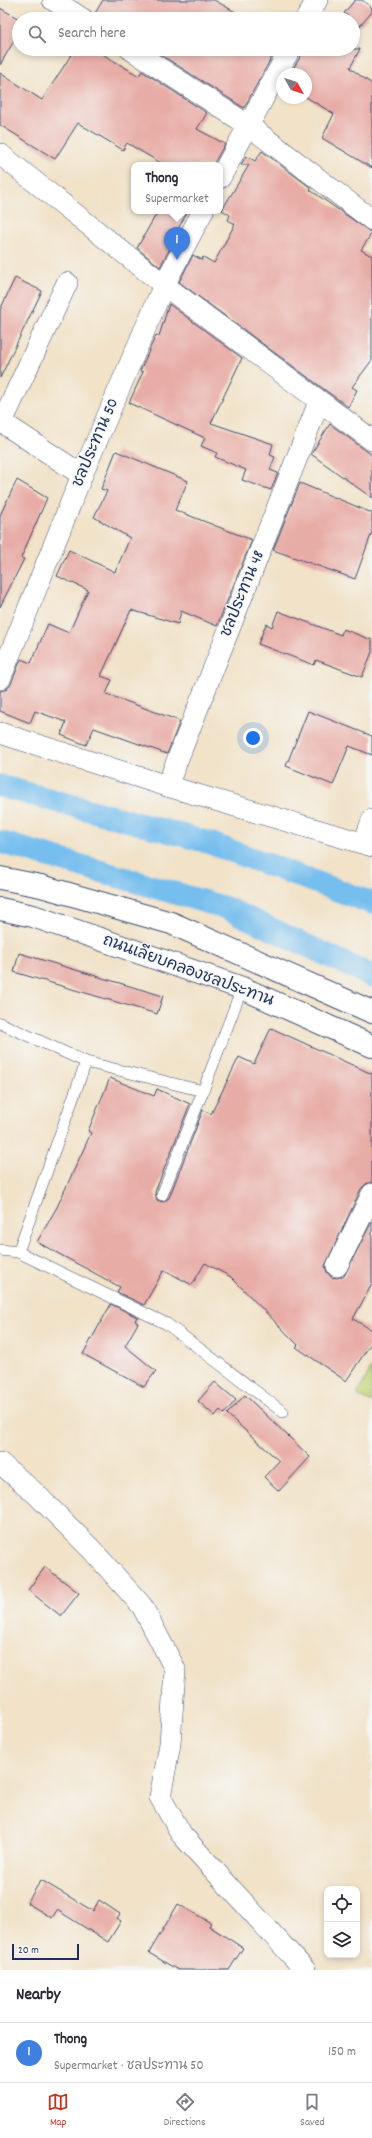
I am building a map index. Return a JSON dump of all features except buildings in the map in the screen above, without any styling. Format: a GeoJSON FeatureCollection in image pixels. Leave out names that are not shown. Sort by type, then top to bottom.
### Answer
{"type":"FeatureCollection","features":[{"type":"Feature","properties":{"kind":"street"},"geometry":{"type":"LineString","coordinates":[[53,0],[72,12]]}},
{"type":"Feature","properties":{"kind":"street"},"geometry":{"type":"LineString","coordinates":[[310,12],[317,0]]}},
{"type":"Feature","properties":{"kind":"street"},"geometry":{"type":"LineString","coordinates":[[141,56],[248,125],[372,220]]}},
{"type":"Feature","properties":{"kind":"street"},"geometry":{"type":"LineString","coordinates":[[223,172],[286,56]]}},
{"type":"Feature","properties":{"kind":"street"},"geometry":{"type":"LineString","coordinates":[[0,154],[164,285],[372,440]]}},
{"type":"Feature","properties":{"kind":"street","name":"ชลประทาน 50"},"geometry":{"type":"LineString","coordinates":[[0,679],[82,475],[164,285],[201,214]]}},
{"type":"Feature","properties":{"kind":"street"},"geometry":{"type":"LineString","coordinates":[[67,283],[1,422],[82,475]]}},
{"type":"Feature","properties":{"kind":"street","name":"ชลประทาน 48"},"geometry":{"type":"LineString","coordinates":[[167,786],[319,402]]}},
{"type":"Feature","properties":{"kind":"street"},"geometry":{"type":"LineString","coordinates":[[0,733],[167,786],[368,845],[372,820]]}},
{"type":"Feature","properties":{"kind":"street","name":"ถนนเลียบคลองชลประทาน"},"geometry":{"type":"LineString","coordinates":[[0,878],[41,886],[171,923],[372,1012]]}},
{"type":"Feature","properties":{"kind":"street","name":"ถนนเลียบคลองชลประทาน"},"geometry":{"type":"LineString","coordinates":[[0,909],[33,916],[242,988],[372,1046]]}},
{"type":"Feature","properties":{"kind":"street"},"geometry":{"type":"LineString","coordinates":[[337,1266],[372,1194]]}},
{"type":"Feature","properties":{"kind":"street"},"geometry":{"type":"LineString","coordinates":[[0,1462],[36,1493],[91,1549],[142,1606],[176,1669],[170,1744],[160,1797],[182,1835],[305,1970]]}},
{"type":"Feature","properties":{"kind":"lane"},"geometry":{"type":"LineString","coordinates":[[162,1195],[204,1091],[242,988]]}},
{"type":"Feature","properties":{"kind":"lane"},"geometry":{"type":"LineString","coordinates":[[0,1023],[86,1062],[204,1091]]}},
{"type":"Feature","properties":{"kind":"lane"},"geometry":{"type":"LineString","coordinates":[[18,1252],[86,1062]]}},
{"type":"Feature","properties":{"kind":"lane"},"geometry":{"type":"LineString","coordinates":[[0,1250],[18,1252],[168,1324],[283,1412]]}},
{"type":"Feature","properties":{"kind":"green space"},"geometry":{"type":"Polygon","coordinates":[[[372,1366],[372,1403],[357,1395],[372,1366]]]}},
{"type":"Feature","properties":{"kind":"waterway"},"geometry":{"type":"LineString","coordinates":[[0,786],[207,842],[372,903]]}},
{"type":"Feature","properties":{"kind":"waterway"},"geometry":{"type":"LineString","coordinates":[[0,842],[226,908],[372,976]]}},
{"type":"Feature","properties":{"kind":"place","name":"Thong"},"geometry":{"type":"Point","coordinates":[177,260]}}]}
